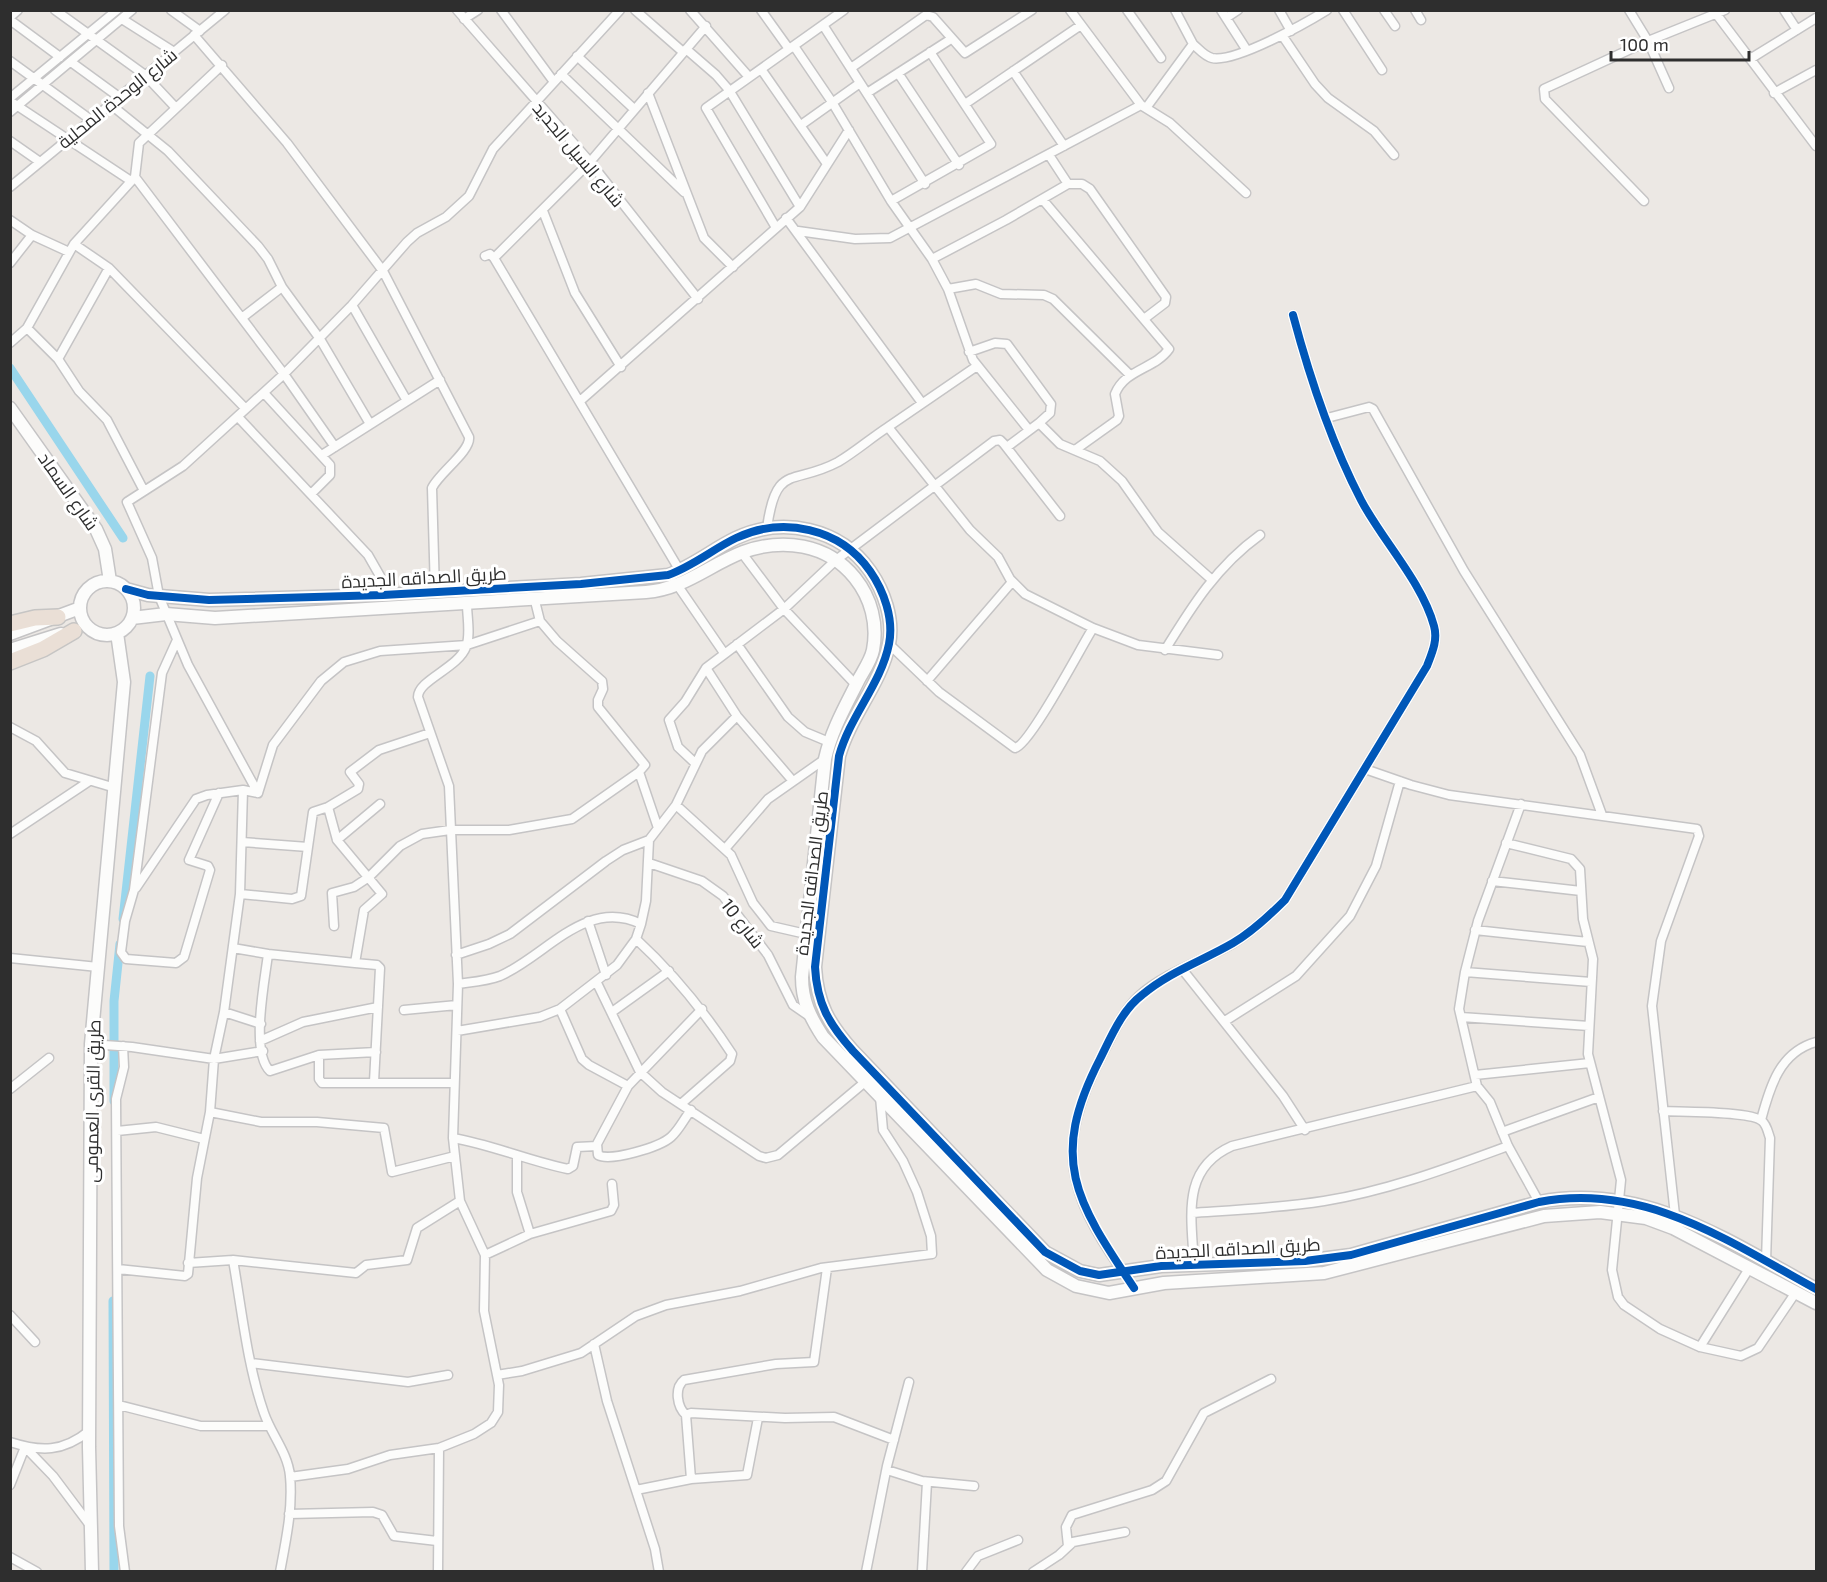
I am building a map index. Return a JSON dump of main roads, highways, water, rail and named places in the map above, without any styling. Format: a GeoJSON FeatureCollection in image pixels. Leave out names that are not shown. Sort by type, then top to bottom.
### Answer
{"type":"FeatureCollection","features":[{"type":"Feature","properties":{"kind":"highway"},"geometry":{"type":"LineString","coordinates":[[10,624],[35,618],[58,617]]}},
{"type":"Feature","properties":{"kind":"highway"},"geometry":{"type":"LineString","coordinates":[[10,662],[43,649],[81,629]]}},
{"type":"Feature","properties":{"kind":"waterway"},"geometry":{"type":"LineString","coordinates":[[10,368],[123,538]]}},
{"type":"Feature","properties":{"kind":"waterway"},"geometry":{"type":"LineString","coordinates":[[123,919],[150,676]]}},
{"type":"Feature","properties":{"kind":"waterway"},"geometry":{"type":"LineString","coordinates":[[114,1101],[114,1001],[120,944]]}},
{"type":"Feature","properties":{"kind":"waterway"},"geometry":{"type":"LineString","coordinates":[[113,1301],[114,1572]]}}]}
